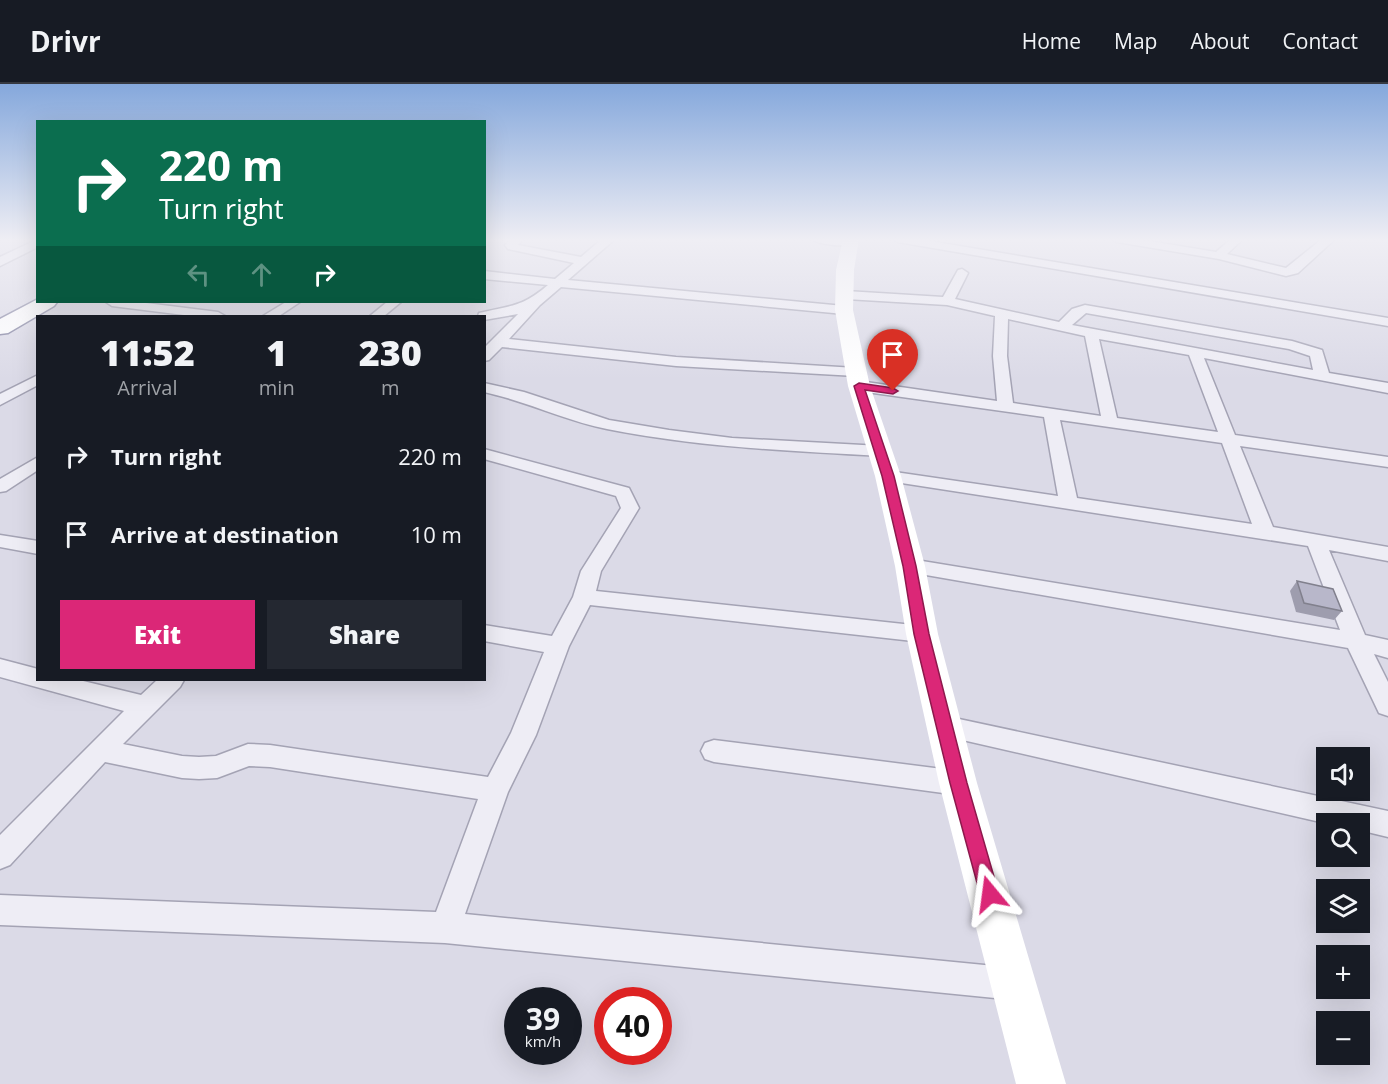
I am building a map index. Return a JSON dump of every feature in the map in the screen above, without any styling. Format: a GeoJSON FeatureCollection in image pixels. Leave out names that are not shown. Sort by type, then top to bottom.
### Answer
{"type":"FeatureCollection","features":[{"type":"Feature","properties":{"kind":"highway"},"geometry":{"type":"LineString","coordinates":[[0,319],[36,299]]}},
{"type":"Feature","properties":{"kind":"highway"},"geometry":{"type":"LineString","coordinates":[[0,328],[45,303]]}},
{"type":"Feature","properties":{"kind":"street"},"geometry":{"type":"LineString","coordinates":[[486,355],[536,302],[556,286]]}},
{"type":"Feature","properties":{"kind":"street"},"geometry":{"type":"LineString","coordinates":[[583,286],[845,303],[947,301],[1091,333],[1388,388]]}},
{"type":"Feature","properties":{"kind":"street"},"geometry":{"type":"LineString","coordinates":[[844,286],[857,379],[884,463],[910,566],[921,634],[958,783],[1041,1084]]}},
{"type":"Feature","properties":{"kind":"street"},"geometry":{"type":"LineString","coordinates":[[947,301],[955,286]]}},
{"type":"Feature","properties":{"kind":"street"},"geometry":{"type":"LineString","coordinates":[[1202,286],[1291,316],[1388,322]]}},
{"type":"Feature","properties":{"kind":"street"},"geometry":{"type":"LineString","coordinates":[[486,316],[522,309],[536,302]]}},
{"type":"Feature","properties":{"kind":"street"},"geometry":{"type":"LineString","coordinates":[[132,303],[171,305],[214,315]]}},
{"type":"Feature","properties":{"kind":"street"},"geometry":{"type":"LineString","coordinates":[[272,315],[292,303]]}},
{"type":"Feature","properties":{"kind":"street"},"geometry":{"type":"LineString","coordinates":[[377,315],[394,303]]}},
{"type":"Feature","properties":{"kind":"street"},"geometry":{"type":"LineString","coordinates":[[153,315],[171,305]]}},
{"type":"Feature","properties":{"kind":"street"},"geometry":{"type":"LineString","coordinates":[[1063,326],[1077,312],[1085,309],[1292,345],[1317,353],[1322,375]]}},
{"type":"Feature","properties":{"kind":"street"},"geometry":{"type":"LineString","coordinates":[[1002,313],[1000,356],[1005,406]]}},
{"type":"Feature","properties":{"kind":"street"},"geometry":{"type":"LineString","coordinates":[[1291,316],[1292,345]]}},
{"type":"Feature","properties":{"kind":"street"},"geometry":{"type":"LineString","coordinates":[[1091,333],[1110,422]]}},
{"type":"Feature","properties":{"kind":"street"},"geometry":{"type":"LineString","coordinates":[[497,342],[673,363],[857,379],[1051,414],[1388,462]]}},
{"type":"Feature","properties":{"kind":"street"},"geometry":{"type":"LineString","coordinates":[[1194,351],[1265,532]]}},
{"type":"Feature","properties":{"kind":"street"},"geometry":{"type":"LineString","coordinates":[[0,400],[36,380]]}},
{"type":"Feature","properties":{"kind":"street"},"geometry":{"type":"LineString","coordinates":[[486,387],[519,395],[606,424],[669,435],[884,463],[1070,503],[1265,532],[1388,554]]}},
{"type":"Feature","properties":{"kind":"street"},"geometry":{"type":"LineString","coordinates":[[1051,414],[1070,503]]}},
{"type":"Feature","properties":{"kind":"street"},"geometry":{"type":"LineString","coordinates":[[445,928],[495,790],[523,735],[558,646],[584,597],[591,571],[630,508],[627,496],[623,492],[486,455]]}},
{"type":"Feature","properties":{"kind":"street"},"geometry":{"type":"LineString","coordinates":[[0,487],[36,463]]}},
{"type":"Feature","properties":{"kind":"street"},"geometry":{"type":"LineString","coordinates":[[0,541],[36,548]]}},
{"type":"Feature","properties":{"kind":"street"},"geometry":{"type":"LineString","coordinates":[[1316,542],[1356,641],[1388,706]]}},
{"type":"Feature","properties":{"kind":"street"},"geometry":{"type":"LineString","coordinates":[[910,566],[1356,641],[1388,649]]}},
{"type":"Feature","properties":{"kind":"street"},"geometry":{"type":"LineString","coordinates":[[584,597],[921,634]]}},
{"type":"Feature","properties":{"kind":"street"},"geometry":{"type":"LineString","coordinates":[[486,633],[558,646]]}},
{"type":"Feature","properties":{"kind":"street"},"geometry":{"type":"LineString","coordinates":[[0,668],[36,677]]}},
{"type":"Feature","properties":{"kind":"street"},"geometry":{"type":"LineString","coordinates":[[48,681],[145,706]]}},
{"type":"Feature","properties":{"kind":"street"},"geometry":{"type":"LineString","coordinates":[[0,855],[100,750],[171,681]]}},
{"type":"Feature","properties":{"kind":"street"},"geometry":{"type":"LineString","coordinates":[[945,726],[1388,824]]}},
{"type":"Feature","properties":{"kind":"street"},"geometry":{"type":"LineString","coordinates":[[100,750],[182,767],[199,768],[217,767],[248,755],[270,756],[495,790]]}},
{"type":"Feature","properties":{"kind":"street"},"geometry":{"type":"LineString","coordinates":[[714,751],[958,783]]}},
{"type":"Feature","properties":{"kind":"street"},"geometry":{"type":"LineString","coordinates":[[0,910],[445,928],[1015,984]]}},
{"type":"Feature","properties":{"kind":"building"},"geometry":{"type":"Polygon","coordinates":[[[1297,581],[1333,589],[1342,611],[1304,603],[1297,581]]]}},
{"type":"Feature","properties":{"kind":"route"},"geometry":{"type":"LineString","coordinates":[[893,391],[859,386],[888,476],[910,566],[921,634],[958,783],[990,894]]}}]}
